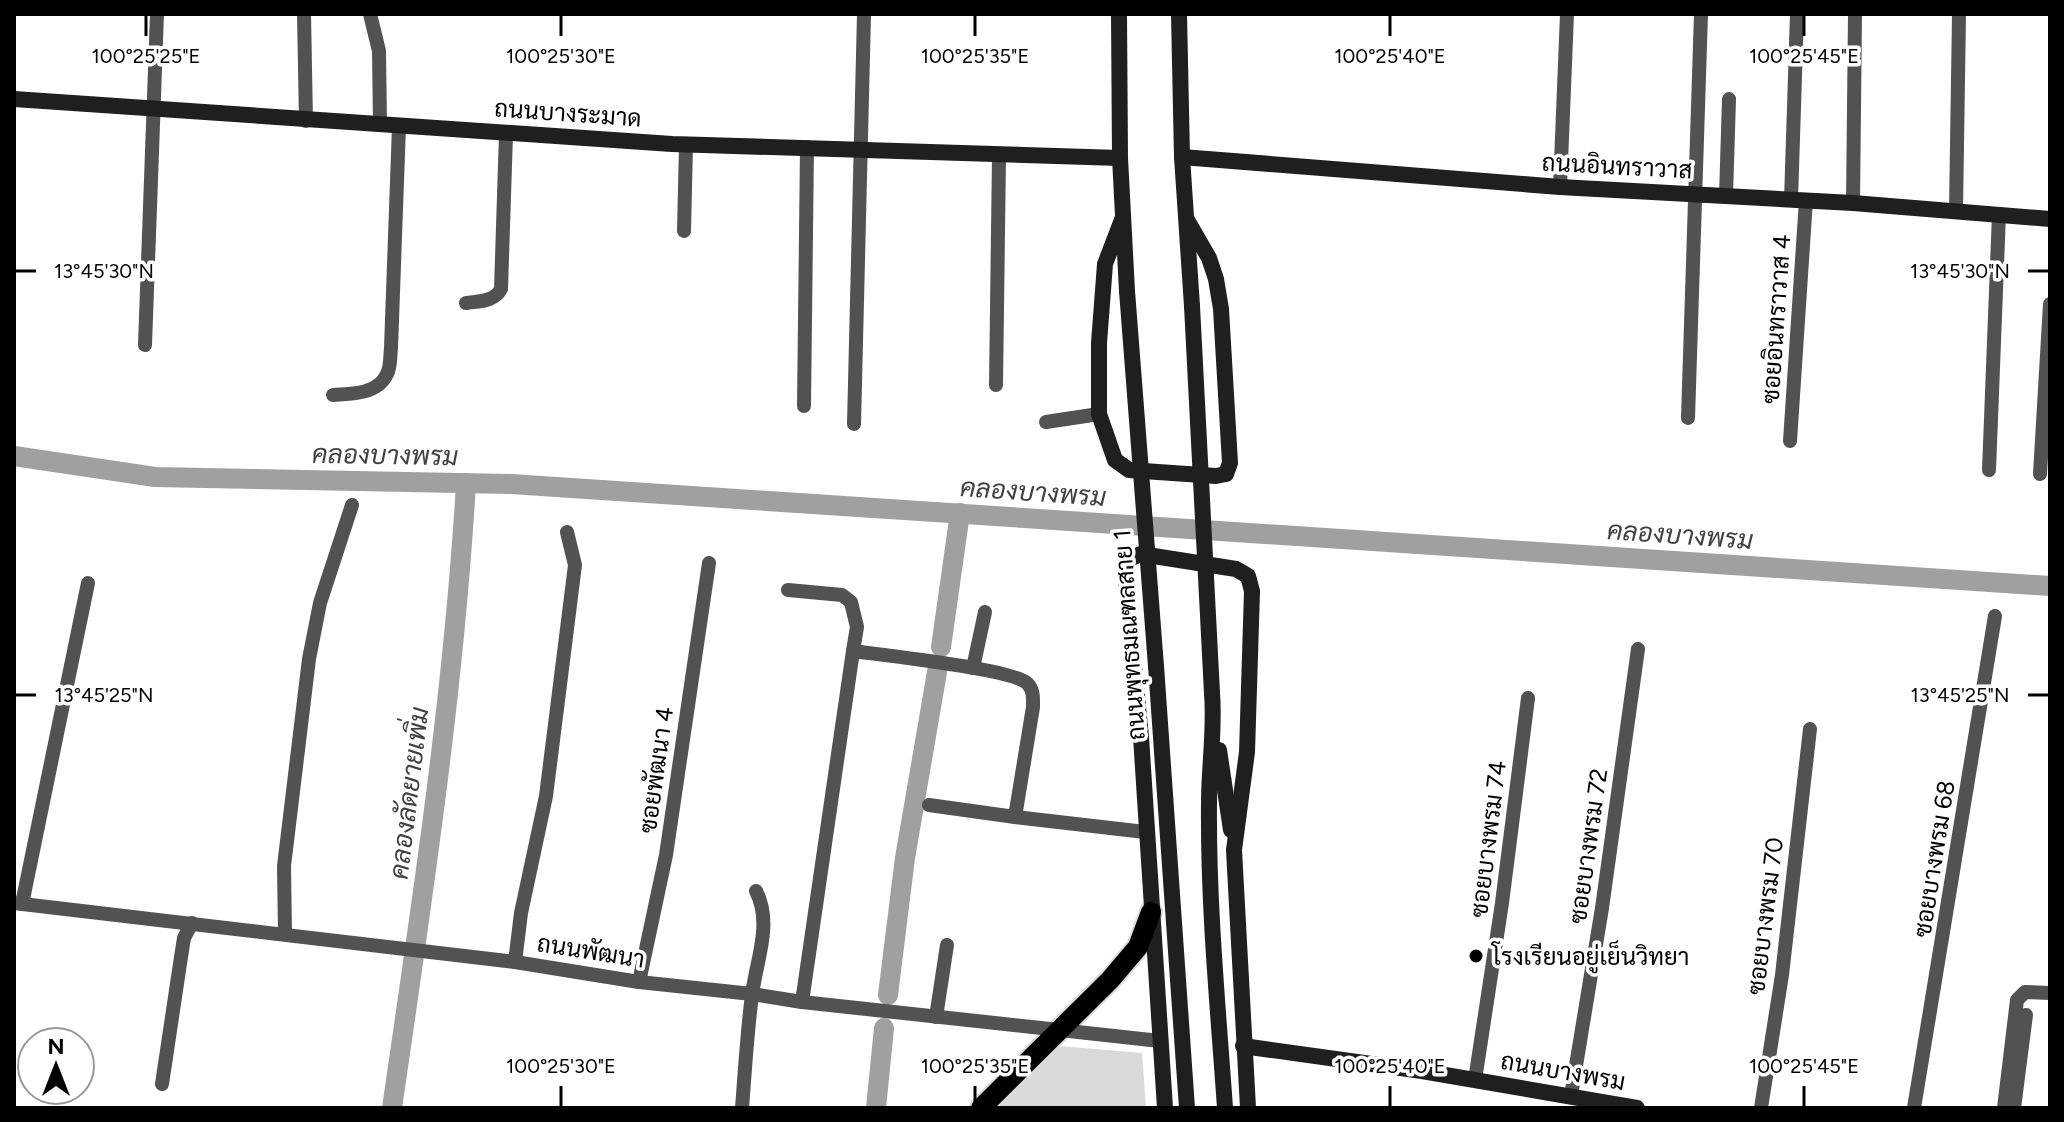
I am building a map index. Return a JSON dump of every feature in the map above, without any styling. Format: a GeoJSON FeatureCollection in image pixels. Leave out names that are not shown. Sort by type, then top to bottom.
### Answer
{"type":"FeatureCollection","features":[{"type":"Feature","properties":{"kind":"main road","name":"ถนนพุทธมณฑลสาย 1"},"geometry":{"type":"LineString","coordinates":[[1119,14],[1120,158],[1127,291],[1187,1108]]}},
{"type":"Feature","properties":{"kind":"main road"},"geometry":{"type":"LineString","coordinates":[[1179,14],[1182,157],[1212,693],[1234,850],[1248,1108]]}},
{"type":"Feature","properties":{"kind":"main road","name":"ถนนบางระมาด"},"geometry":{"type":"LineString","coordinates":[[14,99],[686,145],[1120,158]]}},
{"type":"Feature","properties":{"kind":"main road","name":"ถนนอินทราวาส"},"geometry":{"type":"LineString","coordinates":[[1182,157],[1560,187],[1853,203],[2050,219]]}},
{"type":"Feature","properties":{"kind":"main road"},"geometry":{"type":"LineString","coordinates":[[1123,217],[1105,264],[1099,343],[1099,414],[1115,460],[1129,470],[1216,476],[1226,474],[1230,463],[1221,309],[1209,258],[1187,220]]}},
{"type":"Feature","properties":{"kind":"main road"},"geometry":{"type":"LineString","coordinates":[[1165,1108],[1141,737],[1125,570],[1126,560],[1141,554],[1236,569],[1248,576],[1252,591],[1247,752],[1234,850]]}},
{"type":"Feature","properties":{"kind":"main road"},"geometry":{"type":"LineString","coordinates":[[1214,721],[1209,802],[1213,939],[1225,1108]]}},
{"type":"Feature","properties":{"kind":"main road"},"geometry":{"type":"LineString","coordinates":[[1148,865],[1164,780]]}},
{"type":"Feature","properties":{"kind":"main road"},"geometry":{"type":"LineString","coordinates":[[981,1108],[1110,980],[1138,947],[1151,912]]}},
{"type":"Feature","properties":{"kind":"main road","name":"ถนนบางพรม"},"geometry":{"type":"LineString","coordinates":[[1243,1046],[1475,1080],[1637,1108]]}},
{"type":"Feature","properties":{"kind":"street"},"geometry":{"type":"LineString","coordinates":[[145,345],[157,14]]}},
{"type":"Feature","properties":{"kind":"street"},"geometry":{"type":"LineString","coordinates":[[304,14],[306,121]]}},
{"type":"Feature","properties":{"kind":"street"},"geometry":{"type":"LineString","coordinates":[[370,14],[379,51],[380,125]]}},
{"type":"Feature","properties":{"kind":"street"},"geometry":{"type":"LineString","coordinates":[[854,424],[864,14]]}},
{"type":"Feature","properties":{"kind":"street"},"geometry":{"type":"LineString","coordinates":[[1560,187],[1567,14]]}},
{"type":"Feature","properties":{"kind":"street"},"geometry":{"type":"LineString","coordinates":[[1688,418],[1701,14]]}},
{"type":"Feature","properties":{"kind":"street","name":"ซอยอินทราวาส 4"},"geometry":{"type":"LineString","coordinates":[[1790,441],[1798,200],[1797,14]]}},
{"type":"Feature","properties":{"kind":"street"},"geometry":{"type":"LineString","coordinates":[[1853,203],[1855,14]]}},
{"type":"Feature","properties":{"kind":"street"},"geometry":{"type":"LineString","coordinates":[[1956,211],[1959,14]]}},
{"type":"Feature","properties":{"kind":"street"},"geometry":{"type":"LineString","coordinates":[[1726,196],[1729,99]]}},
{"type":"Feature","properties":{"kind":"street"},"geometry":{"type":"LineString","coordinates":[[333,395],[356,394],[374,388],[387,375],[391,348],[399,126]]}},
{"type":"Feature","properties":{"kind":"street"},"geometry":{"type":"LineString","coordinates":[[466,303],[491,299],[501,289],[506,134]]}},
{"type":"Feature","properties":{"kind":"street"},"geometry":{"type":"LineString","coordinates":[[684,231],[686,145]]}},
{"type":"Feature","properties":{"kind":"street"},"geometry":{"type":"LineString","coordinates":[[804,406],[807,147]]}},
{"type":"Feature","properties":{"kind":"street"},"geometry":{"type":"LineString","coordinates":[[996,385],[999,156]]}},
{"type":"Feature","properties":{"kind":"street"},"geometry":{"type":"LineString","coordinates":[[1989,470],[1999,214]]}},
{"type":"Feature","properties":{"kind":"street"},"geometry":{"type":"LineString","coordinates":[[2040,474],[2050,304]]}},
{"type":"Feature","properties":{"kind":"street"},"geometry":{"type":"LineString","coordinates":[[1046,422],[1099,414]]}},
{"type":"Feature","properties":{"kind":"street"},"geometry":{"type":"LineString","coordinates":[[285,933],[284,866],[309,659],[320,603],[352,505]]}},
{"type":"Feature","properties":{"kind":"street"},"geometry":{"type":"LineString","coordinates":[[515,962],[521,913],[546,796],[574,578],[575,565],[567,532]]}},
{"type":"Feature","properties":{"kind":"street","name":"ซอยพัฒนา 4"},"geometry":{"type":"LineString","coordinates":[[639,982],[666,855],[709,563]]}},
{"type":"Feature","properties":{"kind":"street"},"geometry":{"type":"LineString","coordinates":[[18,904],[88,583]]}},
{"type":"Feature","properties":{"kind":"street"},"geometry":{"type":"LineString","coordinates":[[788,590],[842,595],[851,602],[857,627],[802,1002]]}},
{"type":"Feature","properties":{"kind":"street"},"geometry":{"type":"LineString","coordinates":[[973,668],[985,612]]}},
{"type":"Feature","properties":{"kind":"street","name":"ซอยบางพรม 68"},"geometry":{"type":"LineString","coordinates":[[1914,1108],[1995,616]]}},
{"type":"Feature","properties":{"kind":"street","name":"ซอยบางพรม 72"},"geometry":{"type":"LineString","coordinates":[[1571,1096],[1602,908],[1638,649]]}},
{"type":"Feature","properties":{"kind":"street"},"geometry":{"type":"LineString","coordinates":[[853,651],[973,668],[1025,681],[1033,691],[1033,707],[1015,817]]}},
{"type":"Feature","properties":{"kind":"street","name":"ซอยบางพรม 74"},"geometry":{"type":"LineString","coordinates":[[1475,1080],[1502,903],[1528,698]]}},
{"type":"Feature","properties":{"kind":"street","name":"ซอยบางพรม 70"},"geometry":{"type":"LineString","coordinates":[[1761,1108],[1782,975],[1810,729]]}},
{"type":"Feature","properties":{"kind":"street"},"geometry":{"type":"LineString","coordinates":[[929,805],[1145,832]]}},
{"type":"Feature","properties":{"kind":"street"},"geometry":{"type":"LineString","coordinates":[[742,1108],[752,994],[763,932],[763,905],[756,891]]}},
{"type":"Feature","properties":{"kind":"street","name":"ถนนพัฒนา"},"geometry":{"type":"LineString","coordinates":[[18,904],[433,951],[639,982],[802,1002],[1160,1041]]}},
{"type":"Feature","properties":{"kind":"street"},"geometry":{"type":"LineString","coordinates":[[162,1084],[184,938],[192,923]]}},
{"type":"Feature","properties":{"kind":"street"},"geometry":{"type":"LineString","coordinates":[[936,1017],[947,945]]}},
{"type":"Feature","properties":{"kind":"street"},"geometry":{"type":"LineString","coordinates":[[2004,1108],[2017,1000],[2025,992],[2050,993]]}},
{"type":"Feature","properties":{"kind":"street"},"geometry":{"type":"LineString","coordinates":[[2014,1108],[2026,1015]]}},
{"type":"Feature","properties":{"kind":"shaded area"},"geometry":{"type":"Polygon","coordinates":[[[1048,1045],[1142,1053],[1146,1108],[992,1108],[1048,1045]]]}},
{"type":"Feature","properties":{"kind":"waterway","name":"คลองบางพรม"},"geometry":{"type":"LineString","coordinates":[[14,456],[155,477],[511,484],[2050,586]]}},
{"type":"Feature","properties":{"kind":"waterway","name":"คลองลัดยายเพิ่ม"},"geometry":{"type":"LineString","coordinates":[[392,1108],[445,718],[466,483]]}},
{"type":"Feature","properties":{"kind":"waterway"},"geometry":{"type":"LineString","coordinates":[[941,647],[960,513]]}},
{"type":"Feature","properties":{"kind":"waterway"},"geometry":{"type":"LineString","coordinates":[[888,995],[905,858],[937,672]]}},
{"type":"Feature","properties":{"kind":"waterway"},"geometry":{"type":"LineString","coordinates":[[876,1108],[884,1028]]}},
{"type":"Feature","properties":{"kind":"place","name":"โรงเรียนอยู่เย็นวิทยา"},"geometry":{"type":"Point","coordinates":[1476,956]}}]}
